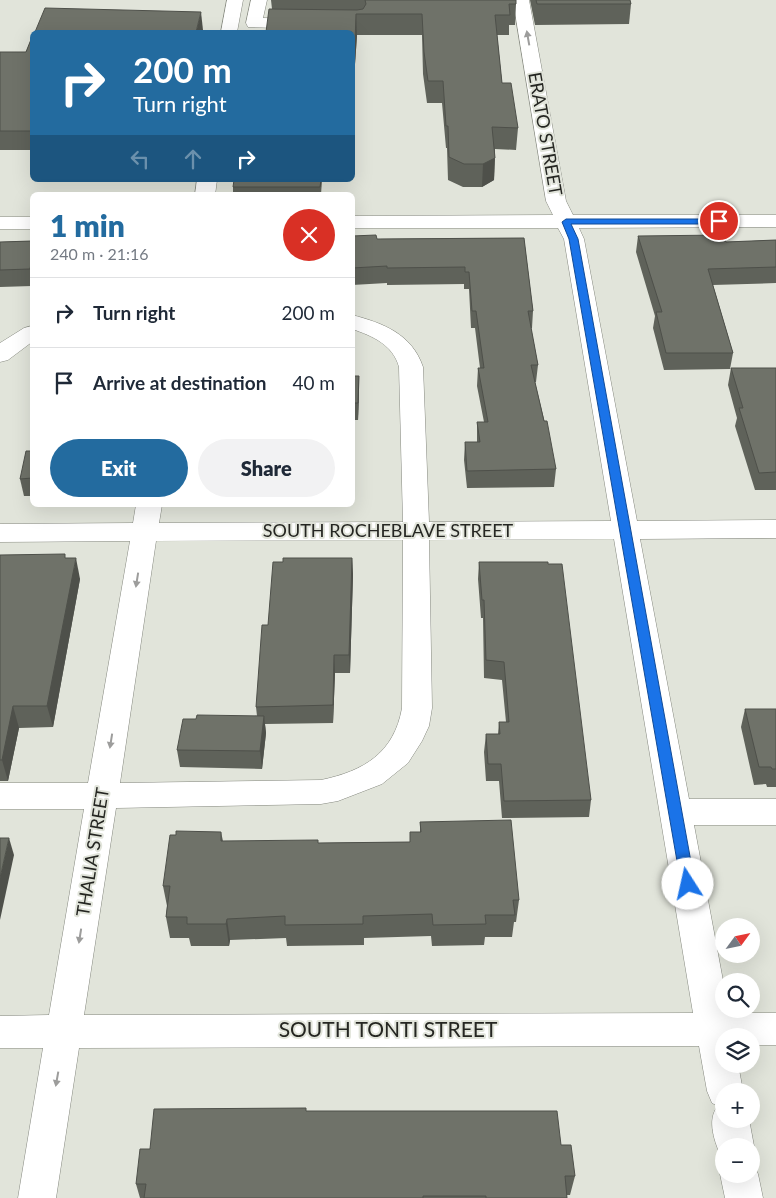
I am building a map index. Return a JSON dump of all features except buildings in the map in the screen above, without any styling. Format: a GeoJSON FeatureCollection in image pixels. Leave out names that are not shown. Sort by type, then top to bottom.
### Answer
{"type":"FeatureCollection","features":[{"type":"Feature","properties":{"kind":"street"},"geometry":{"type":"LineString","coordinates":[[234,0],[229,28],[254,24],[319,24]]}},
{"type":"Feature","properties":{"kind":"street"},"geometry":{"type":"LineString","coordinates":[[254,24],[259,0]]}},
{"type":"Feature","properties":{"kind":"street","name":"ERATO STREET"},"geometry":{"type":"LineString","coordinates":[[521,0],[556,202],[574,239],[724,1083]]}},
{"type":"Feature","properties":{"kind":"street"},"geometry":{"type":"LineString","coordinates":[[355,222],[776,221]]}},
{"type":"Feature","properties":{"kind":"street"},"geometry":{"type":"LineString","coordinates":[[0,223],[30,223]]}},
{"type":"Feature","properties":{"kind":"street"},"geometry":{"type":"LineString","coordinates":[[0,796],[321,792],[359,782],[390,762],[406,744],[413,730],[416,715],[416,531],[410,363],[404,351],[393,340],[372,328],[355,323]]}},
{"type":"Feature","properties":{"kind":"street"},"geometry":{"type":"LineString","coordinates":[[0,355],[9,346],[30,334]]}},
{"type":"Feature","properties":{"kind":"street","name":"SOUTH ROCHEBLAVE STREET"},"geometry":{"type":"LineString","coordinates":[[0,534],[147,519],[416,531],[776,529]]}},
{"type":"Feature","properties":{"kind":"street","name":"THALIA STREET"},"geometry":{"type":"LineString","coordinates":[[36,1198],[65,1031],[147,519]]}},
{"type":"Feature","properties":{"kind":"street"},"geometry":{"type":"LineString","coordinates":[[675,812],[776,812]]}},
{"type":"Feature","properties":{"kind":"street","name":"SOUTH TONTI STREET"},"geometry":{"type":"LineString","coordinates":[[0,1032],[776,1029]]}},
{"type":"Feature","properties":{"kind":"street"},"geometry":{"type":"LineString","coordinates":[[741,1183],[744,1198]]}},
{"type":"Feature","properties":{"kind":"route"},"geometry":{"type":"LineString","coordinates":[[688,884],[574,239],[566,222],[719,221]]}}]}
